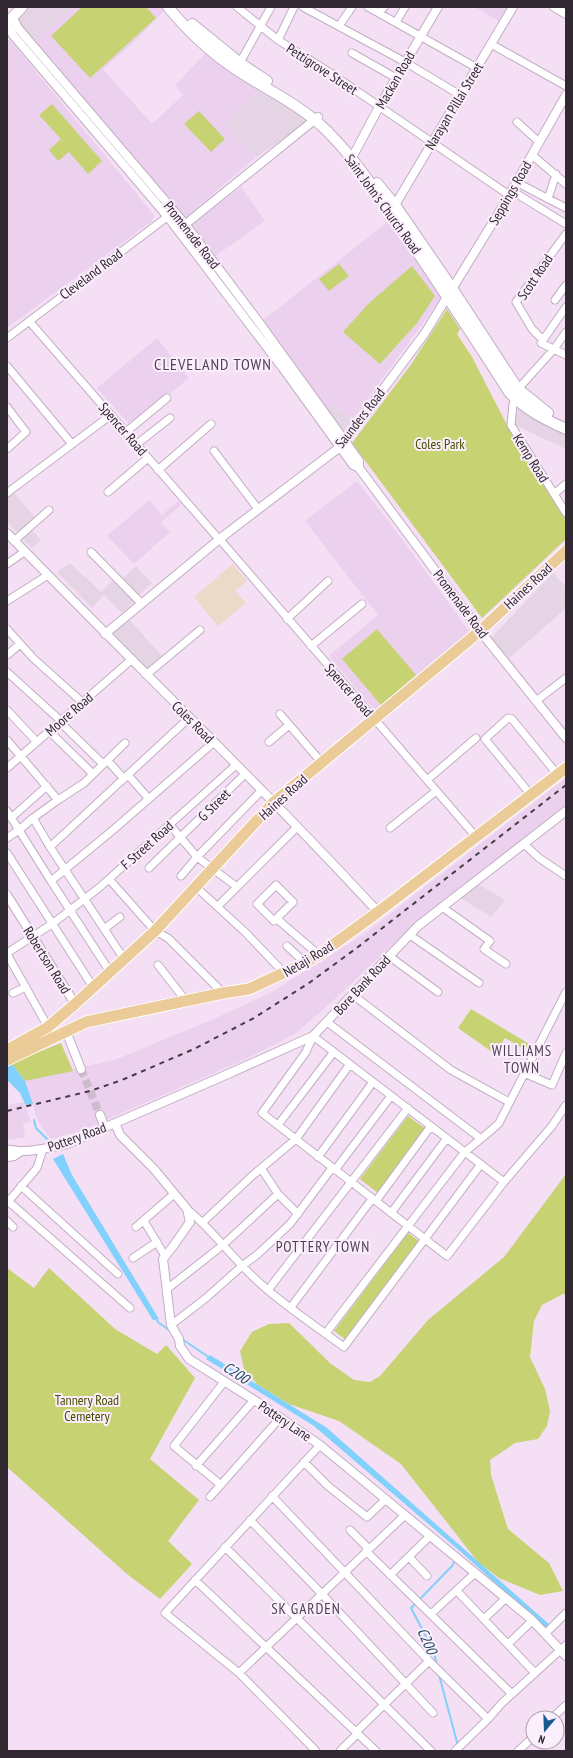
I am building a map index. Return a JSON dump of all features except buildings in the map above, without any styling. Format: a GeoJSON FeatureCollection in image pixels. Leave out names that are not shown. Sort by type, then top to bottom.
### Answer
{"type":"FeatureCollection","features":[{"type":"Feature","properties":{"kind":"main road"},"geometry":{"type":"LineString","coordinates":[[9,16],[22,7]]}},
{"type":"Feature","properties":{"kind":"main road","name":"Saint John's Church Road"},"geometry":{"type":"LineString","coordinates":[[168,7],[184,26],[238,66],[331,128],[395,205],[450,293],[517,394],[550,422],[566,429]]}},
{"type":"Feature","properties":{"kind":"main road","name":"Saint John's Church Road"},"geometry":{"type":"LineString","coordinates":[[175,7],[238,66]]}},
{"type":"Feature","properties":{"kind":"main road","name":"Saint John's Church Road"},"geometry":{"type":"LineString","coordinates":[[316,118],[356,166],[450,293]]}},
{"type":"Feature","properties":{"kind":"main road","name":"Saint John's Church Road"},"geometry":{"type":"LineString","coordinates":[[517,394],[566,422]]}},
{"type":"Feature","properties":{"kind":"main road","name":"Haines Road"},"geometry":{"type":"LineString","coordinates":[[7,1050],[48,1027],[75,1004],[155,931],[273,803],[480,631],[566,551]]}},
{"type":"Feature","properties":{"kind":"main road","name":"Netaji Road"},"geometry":{"type":"LineString","coordinates":[[7,1060],[86,1022],[223,993],[249,990],[285,974],[319,956],[477,838],[562,771]]}},
{"type":"Feature","properties":{"kind":"main road"},"geometry":{"type":"LineString","coordinates":[[75,1004],[80,1016],[86,1022]]}},
{"type":"Feature","properties":{"kind":"street","name":"Pettigrove Street"},"geometry":{"type":"LineString","coordinates":[[237,7],[278,40],[329,72],[432,143],[510,193],[566,224]]}},
{"type":"Feature","properties":{"kind":"street"},"geometry":{"type":"LineString","coordinates":[[238,66],[272,7]]}},
{"type":"Feature","properties":{"kind":"street"},"geometry":{"type":"LineString","coordinates":[[278,40],[294,7]]}},
{"type":"Feature","properties":{"kind":"street"},"geometry":{"type":"LineString","coordinates":[[303,7],[405,62],[460,96]]}},
{"type":"Feature","properties":{"kind":"street"},"geometry":{"type":"LineString","coordinates":[[339,26],[352,7]]}},
{"type":"Feature","properties":{"kind":"street"},"geometry":{"type":"LineString","coordinates":[[368,7],[477,68]]}},
{"type":"Feature","properties":{"kind":"street"},"geometry":{"type":"LineString","coordinates":[[379,13],[384,7]]}},
{"type":"Feature","properties":{"kind":"street"},"geometry":{"type":"LineString","coordinates":[[396,22],[405,7]]}},
{"type":"Feature","properties":{"kind":"street","name":"Mackan Road"},"geometry":{"type":"LineString","coordinates":[[354,154],[379,107],[438,7]]}},
{"type":"Feature","properties":{"kind":"street","name":"Narayan Pillai Street"},"geometry":{"type":"LineString","coordinates":[[395,205],[513,7]]}},
{"type":"Feature","properties":{"kind":"street"},"geometry":{"type":"LineString","coordinates":[[554,7],[566,14]]}},
{"type":"Feature","properties":{"kind":"street","name":"Promenade Road"},"geometry":{"type":"LineString","coordinates":[[9,16],[171,214],[185,224],[258,321],[291,373],[342,444],[359,461],[360,468],[480,631],[566,738]]}},
{"type":"Feature","properties":{"kind":"street"},"geometry":{"type":"LineString","coordinates":[[491,44],[566,86]]}},
{"type":"Feature","properties":{"kind":"street"},"geometry":{"type":"LineString","coordinates":[[352,53],[396,78]]}},
{"type":"Feature","properties":{"kind":"street","name":"Seppings Road"},"geometry":{"type":"LineString","coordinates":[[450,293],[510,193],[566,95]]}},
{"type":"Feature","properties":{"kind":"street"},"geometry":{"type":"LineString","coordinates":[[178,230],[316,118]]}},
{"type":"Feature","properties":{"kind":"street"},"geometry":{"type":"LineString","coordinates":[[517,122],[539,142]]}},
{"type":"Feature","properties":{"kind":"street"},"geometry":{"type":"LineString","coordinates":[[532,155],[566,184]]}},
{"type":"Feature","properties":{"kind":"street"},"geometry":{"type":"LineString","coordinates":[[548,199],[558,176],[566,172]]}},
{"type":"Feature","properties":{"kind":"street"},"geometry":{"type":"LineString","coordinates":[[516,182],[566,208]]}},
{"type":"Feature","properties":{"kind":"street","name":"Promenade Road"},"geometry":{"type":"LineString","coordinates":[[171,214],[178,230],[251,326],[291,373]]}},
{"type":"Feature","properties":{"kind":"street","name":"Cleveland Road"},"geometry":{"type":"LineString","coordinates":[[7,338],[171,214]]}},
{"type":"Feature","properties":{"kind":"street","name":"Scott Road"},"geometry":{"type":"LineString","coordinates":[[543,340],[532,329],[516,302],[566,234]]}},
{"type":"Feature","properties":{"kind":"street"},"geometry":{"type":"LineString","coordinates":[[555,300],[566,285]]}},
{"type":"Feature","properties":{"kind":"street","name":"Saunders Road"},"geometry":{"type":"LineString","coordinates":[[105,634],[219,540],[342,444],[425,333],[450,293]]}},
{"type":"Feature","properties":{"kind":"street"},"geometry":{"type":"LineString","coordinates":[[566,307],[541,343],[566,355]]}},
{"type":"Feature","properties":{"kind":"street","name":"Spencer Road"},"geometry":{"type":"LineString","coordinates":[[29,321],[477,838]]}},
{"type":"Feature","properties":{"kind":"street"},"geometry":{"type":"LineString","coordinates":[[251,326],[258,321]]}},
{"type":"Feature","properties":{"kind":"street"},"geometry":{"type":"LineString","coordinates":[[517,394],[566,332]]}},
{"type":"Feature","properties":{"kind":"street"},"geometry":{"type":"LineString","coordinates":[[7,366],[72,444]]}},
{"type":"Feature","properties":{"kind":"street","name":"Kemp Road"},"geometry":{"type":"LineString","coordinates":[[517,394],[513,404],[511,425],[566,514]]}},
{"type":"Feature","properties":{"kind":"street"},"geometry":{"type":"LineString","coordinates":[[126,432],[167,398]]}},
{"type":"Feature","properties":{"kind":"street"},"geometry":{"type":"LineString","coordinates":[[7,407],[26,432],[7,449]]}},
{"type":"Feature","properties":{"kind":"street"},"geometry":{"type":"LineString","coordinates":[[7,493],[111,415]]}},
{"type":"Feature","properties":{"kind":"street"},"geometry":{"type":"LineString","coordinates":[[137,444],[170,418]]}},
{"type":"Feature","properties":{"kind":"street"},"geometry":{"type":"LineString","coordinates":[[158,470],[211,424]]}},
{"type":"Feature","properties":{"kind":"street"},"geometry":{"type":"LineString","coordinates":[[214,451],[258,509]]}},
{"type":"Feature","properties":{"kind":"street"},"geometry":{"type":"LineString","coordinates":[[108,492],[148,458]]}},
{"type":"Feature","properties":{"kind":"street"},"geometry":{"type":"LineString","coordinates":[[554,494],[566,484]]}},
{"type":"Feature","properties":{"kind":"street"},"geometry":{"type":"LineString","coordinates":[[10,537],[49,510]]}},
{"type":"Feature","properties":{"kind":"street","name":"Coles Road"},"geometry":{"type":"LineString","coordinates":[[10,537],[245,774],[378,912]]}},
{"type":"Feature","properties":{"kind":"street"},"geometry":{"type":"LineString","coordinates":[[7,564],[24,552]]}},
{"type":"Feature","properties":{"kind":"street"},"geometry":{"type":"LineString","coordinates":[[91,552],[142,604]]}},
{"type":"Feature","properties":{"kind":"street"},"geometry":{"type":"LineString","coordinates":[[7,601],[48,575]]}},
{"type":"Feature","properties":{"kind":"street"},"geometry":{"type":"LineString","coordinates":[[287,619],[328,581]]}},
{"type":"Feature","properties":{"kind":"street"},"geometry":{"type":"LineString","coordinates":[[311,646],[362,604]]}},
{"type":"Feature","properties":{"kind":"street"},"geometry":{"type":"LineString","coordinates":[[7,629],[58,682],[82,702]]}},
{"type":"Feature","properties":{"kind":"street"},"geometry":{"type":"LineString","coordinates":[[146,675],[200,630]]}},
{"type":"Feature","properties":{"kind":"street"},"geometry":{"type":"LineString","coordinates":[[7,655],[20,644]]}},
{"type":"Feature","properties":{"kind":"street","name":"Moore Road"},"geometry":{"type":"LineString","coordinates":[[7,768],[131,660]]}},
{"type":"Feature","properties":{"kind":"street"},"geometry":{"type":"LineString","coordinates":[[7,672],[149,799]]}},
{"type":"Feature","properties":{"kind":"street"},"geometry":{"type":"LineString","coordinates":[[536,701],[566,678]]}},
{"type":"Feature","properties":{"kind":"street"},"geometry":{"type":"LineString","coordinates":[[7,710],[37,742]]}},
{"type":"Feature","properties":{"kind":"street"},"geometry":{"type":"LineString","coordinates":[[280,714],[322,763]]}},
{"type":"Feature","properties":{"kind":"street"},"geometry":{"type":"LineString","coordinates":[[50,847],[189,718]]}},
{"type":"Feature","properties":{"kind":"street"},"geometry":{"type":"LineString","coordinates":[[531,795],[484,739],[508,718],[512,719],[562,771]]}},
{"type":"Feature","properties":{"kind":"street"},"geometry":{"type":"LineString","coordinates":[[269,742],[289,725]]}},
{"type":"Feature","properties":{"kind":"street"},"geometry":{"type":"LineString","coordinates":[[49,731],[93,774]]}},
{"type":"Feature","properties":{"kind":"street"},"geometry":{"type":"LineString","coordinates":[[427,780],[476,738]]}},
{"type":"Feature","properties":{"kind":"street"},"geometry":{"type":"LineString","coordinates":[[7,740],[58,800]]}},
{"type":"Feature","properties":{"kind":"street"},"geometry":{"type":"LineString","coordinates":[[7,838],[58,800],[84,783],[125,743]]}},
{"type":"Feature","properties":{"kind":"street"},"geometry":{"type":"LineString","coordinates":[[51,881],[213,743]]}},
{"type":"Feature","properties":{"kind":"street","name":"F Street Road"},"geometry":{"type":"LineString","coordinates":[[223,993],[168,938],[155,931],[109,879],[236,765]]}},
{"type":"Feature","properties":{"kind":"street","name":"G Street"},"geometry":{"type":"LineString","coordinates":[[149,868],[245,774]]}},
{"type":"Feature","properties":{"kind":"street"},"geometry":{"type":"LineString","coordinates":[[11,818],[47,786]]}},
{"type":"Feature","properties":{"kind":"street"},"geometry":{"type":"LineString","coordinates":[[181,876],[197,857],[261,791]]}},
{"type":"Feature","properties":{"kind":"street"},"geometry":{"type":"LineString","coordinates":[[390,828],[436,791]]}},
{"type":"Feature","properties":{"kind":"street"},"geometry":{"type":"LineString","coordinates":[[7,811],[110,972]]}},
{"type":"Feature","properties":{"kind":"street","name":"Bore Bank Road"},"geometry":{"type":"LineString","coordinates":[[133,1116],[313,1036],[410,935],[442,907],[566,811]]}},
{"type":"Feature","properties":{"kind":"street"},"geometry":{"type":"LineString","coordinates":[[33,818],[50,847],[124,959]]}},
{"type":"Feature","properties":{"kind":"street"},"geometry":{"type":"LineString","coordinates":[[170,825],[197,857],[237,886]]}},
{"type":"Feature","properties":{"kind":"street"},"geometry":{"type":"LineString","coordinates":[[218,906],[297,827]]}},
{"type":"Feature","properties":{"kind":"street"},"geometry":{"type":"LineString","coordinates":[[524,844],[539,858],[566,876]]}},
{"type":"Feature","properties":{"kind":"street"},"geometry":{"type":"LineString","coordinates":[[7,853],[93,987]]}},
{"type":"Feature","properties":{"kind":"street"},"geometry":{"type":"LineString","coordinates":[[48,1027],[7,954],[52,924],[109,879]]}},
{"type":"Feature","properties":{"kind":"street"},"geometry":{"type":"LineString","coordinates":[[277,919],[293,902],[276,885],[257,904],[274,920],[277,919],[319,956]]}},
{"type":"Feature","properties":{"kind":"street"},"geometry":{"type":"LineString","coordinates":[[196,887],[218,906],[285,974]]}},
{"type":"Feature","properties":{"kind":"street","name":"Robertson Road"},"geometry":{"type":"LineString","coordinates":[[7,895],[75,1004]]}},
{"type":"Feature","properties":{"kind":"street"},"geometry":{"type":"LineString","coordinates":[[442,907],[490,941],[484,949],[506,964]]}},
{"type":"Feature","properties":{"kind":"street"},"geometry":{"type":"LineString","coordinates":[[104,929],[120,917]]}},
{"type":"Feature","properties":{"kind":"street"},"geometry":{"type":"LineString","coordinates":[[410,935],[479,982]]}},
{"type":"Feature","properties":{"kind":"street"},"geometry":{"type":"LineString","coordinates":[[287,946],[305,963]]}},
{"type":"Feature","properties":{"kind":"street"},"geometry":{"type":"LineString","coordinates":[[389,956],[438,992]]}},
{"type":"Feature","properties":{"kind":"street"},"geometry":{"type":"LineString","coordinates":[[158,965],[186,1001]]}},
{"type":"Feature","properties":{"kind":"street"},"geometry":{"type":"LineString","coordinates":[[13,993],[26,987]]}},
{"type":"Feature","properties":{"kind":"street"},"geometry":{"type":"LineString","coordinates":[[326,1333],[464,1153],[499,1123],[566,992]]}},
{"type":"Feature","properties":{"kind":"street"},"geometry":{"type":"LineString","coordinates":[[353,995],[452,1070],[509,1102]]}},
{"type":"Feature","properties":{"kind":"street"},"geometry":{"type":"LineString","coordinates":[[327,1022],[480,1138]]}},
{"type":"Feature","properties":{"kind":"street"},"geometry":{"type":"LineString","coordinates":[[66,1031],[81,1069]]}},
{"type":"Feature","properties":{"kind":"street"},"geometry":{"type":"LineString","coordinates":[[504,1182],[464,1153],[447,1138],[313,1036],[306,1052],[262,1113],[447,1256],[504,1182],[552,1126],[566,1104]]}},
{"type":"Feature","properties":{"kind":"street"},"geometry":{"type":"LineString","coordinates":[[278,1125],[334,1053]]}},
{"type":"Feature","properties":{"kind":"street"},"geometry":{"type":"LineString","coordinates":[[524,1073],[552,1085],[566,1053]]}},
{"type":"Feature","properties":{"kind":"street"},"geometry":{"type":"LineString","coordinates":[[203,1222],[261,1168],[296,1139],[350,1064]]}},
{"type":"Feature","properties":{"kind":"street"},"geometry":{"type":"LineString","coordinates":[[318,1157],[373,1082]]}},
{"type":"Feature","properties":{"kind":"street"},"geometry":{"type":"LineString","coordinates":[[171,1325],[206,1298],[275,1239],[298,1214],[391,1096]]}},
{"type":"Feature","properties":{"kind":"street"},"geometry":{"type":"LineString","coordinates":[[268,1290],[408,1108]]}},
{"type":"Feature","properties":{"kind":"street"},"geometry":{"type":"LineString","coordinates":[[100,1115],[105,1128]]}},
{"type":"Feature","properties":{"kind":"street","name":"Pottery Road"},"geometry":{"type":"LineString","coordinates":[[7,1157],[14,1156],[20,1152],[66,1144],[133,1116]]}},
{"type":"Feature","properties":{"kind":"street"},"geometry":{"type":"LineString","coordinates":[[115,1123],[120,1134],[154,1169],[187,1210],[203,1222],[242,1266],[268,1290],[344,1347],[480,1164]]}},
{"type":"Feature","properties":{"kind":"street"},"geometry":{"type":"LineString","coordinates":[[291,1308],[431,1126]]}},
{"type":"Feature","properties":{"kind":"street"},"geometry":{"type":"LineString","coordinates":[[391,1213],[447,1138]]}},
{"type":"Feature","properties":{"kind":"street"},"geometry":{"type":"LineString","coordinates":[[48,1148],[38,1168],[8,1202],[130,1308]]}},
{"type":"Feature","properties":{"kind":"street","name":"Pottery Road"},"geometry":{"type":"LineString","coordinates":[[7,1150],[12,1149],[20,1152]]}},
{"type":"Feature","properties":{"kind":"street"},"geometry":{"type":"LineString","coordinates":[[261,1168],[278,1194],[298,1214]]}},
{"type":"Feature","properties":{"kind":"street"},"geometry":{"type":"LineString","coordinates":[[21,1186],[118,1274]]}},
{"type":"Feature","properties":{"kind":"street"},"geometry":{"type":"LineString","coordinates":[[136,1227],[174,1194]]}},
{"type":"Feature","properties":{"kind":"street"},"geometry":{"type":"LineString","coordinates":[[167,1289],[223,1245],[278,1194]]}},
{"type":"Feature","properties":{"kind":"street"},"geometry":{"type":"LineString","coordinates":[[144,1221],[165,1256],[190,1222],[187,1210]]}},
{"type":"Feature","properties":{"kind":"street"},"geometry":{"type":"LineString","coordinates":[[7,1221],[13,1227]]}},
{"type":"Feature","properties":{"kind":"street"},"geometry":{"type":"LineString","coordinates":[[133,1258],[157,1242]]}},
{"type":"Feature","properties":{"kind":"street","name":"Pottery Lane"},"geometry":{"type":"LineString","coordinates":[[165,1256],[162,1258],[171,1325],[190,1360],[254,1400],[320,1445],[506,1598],[564,1650]]}},
{"type":"Feature","properties":{"kind":"street"},"geometry":{"type":"LineString","coordinates":[[221,1485],[196,1466],[174,1446],[224,1382]]}},
{"type":"Feature","properties":{"kind":"street"},"geometry":{"type":"LineString","coordinates":[[196,1466],[254,1400]]}},
{"type":"Feature","properties":{"kind":"street"},"geometry":{"type":"LineString","coordinates":[[210,1497],[280,1418]]}},
{"type":"Feature","properties":{"kind":"street"},"geometry":{"type":"LineString","coordinates":[[316,1751],[239,1673],[165,1612],[320,1445]]}},
{"type":"Feature","properties":{"kind":"street"},"geometry":{"type":"LineString","coordinates":[[304,1462],[328,1486],[367,1517],[386,1499]]}},
{"type":"Feature","properties":{"kind":"street"},"geometry":{"type":"LineString","coordinates":[[272,1496],[429,1661],[488,1719]]}},
{"type":"Feature","properties":{"kind":"street"},"geometry":{"type":"LineString","coordinates":[[239,1673],[405,1515]]}},
{"type":"Feature","properties":{"kind":"street"},"geometry":{"type":"LineString","coordinates":[[250,1520],[322,1594],[433,1713]]}},
{"type":"Feature","properties":{"kind":"street"},"geometry":{"type":"LineString","coordinates":[[350,1530],[390,1575],[512,1694]]}},
{"type":"Feature","properties":{"kind":"street"},"geometry":{"type":"LineString","coordinates":[[390,1575],[430,1536]]}},
{"type":"Feature","properties":{"kind":"street"},"geometry":{"type":"LineString","coordinates":[[225,1547],[431,1751]]}},
{"type":"Feature","properties":{"kind":"street"},"geometry":{"type":"LineString","coordinates":[[409,1558],[427,1576]]}},
{"type":"Feature","properties":{"kind":"street"},"geometry":{"type":"LineString","coordinates":[[431,1614],[475,1573]]}},
{"type":"Feature","properties":{"kind":"street"},"geometry":{"type":"LineString","coordinates":[[195,1580],[376,1751]]}},
{"type":"Feature","properties":{"kind":"street"},"geometry":{"type":"LineString","coordinates":[[457,1591],[535,1673]]}},
{"type":"Feature","properties":{"kind":"street"},"geometry":{"type":"LineString","coordinates":[[484,1619],[506,1598]]}},
{"type":"Feature","properties":{"kind":"street"},"geometry":{"type":"LineString","coordinates":[[545,1634],[566,1613]]}},
{"type":"Feature","properties":{"kind":"street"},"geometry":{"type":"LineString","coordinates":[[508,1644],[532,1621]]}},
{"type":"Feature","properties":{"kind":"street"},"geometry":{"type":"LineString","coordinates":[[457,1749],[512,1694],[564,1650]]}},
{"type":"Feature","properties":{"kind":"street"},"geometry":{"type":"LineString","coordinates":[[340,1751],[383,1705],[429,1661]]}},
{"type":"Feature","properties":{"kind":"shaded area"},"geometry":{"type":"Polygon","coordinates":[[[27,7],[74,7],[34,42],[18,23],[17,16],[27,7]]]}},
{"type":"Feature","properties":{"kind":"shaded area"},"geometry":{"type":"Polygon","coordinates":[[[74,7],[163,8],[163,12],[134,42],[103,69],[152,124],[183,95],[175,85],[207,52],[234,74],[261,90],[224,124],[256,157],[184,219],[34,42],[74,7]]]}},
{"type":"Feature","properties":{"kind":"shaded area"},"geometry":{"type":"Polygon","coordinates":[[[475,7],[511,7],[502,23],[475,7]]]}},
{"type":"Feature","properties":{"kind":"shaded area"},"geometry":{"type":"Polygon","coordinates":[[[7,40],[10,40],[154,215],[152,221],[7,328],[7,40]]]}},
{"type":"Feature","properties":{"kind":"shaded area"},"geometry":{"type":"Polygon","coordinates":[[[261,90],[308,122],[256,157],[224,124],[261,90]]]}},
{"type":"Feature","properties":{"kind":"shaded area"},"geometry":{"type":"Polygon","coordinates":[[[241,187],[265,221],[214,257],[191,226],[241,187]]]}},
{"type":"Feature","properties":{"kind":"shaded area"},"geometry":{"type":"Polygon","coordinates":[[[390,220],[442,297],[353,419],[332,405],[326,412],[262,321],[390,220]]]}},
{"type":"Feature","properties":{"kind":"shaded area"},"geometry":{"type":"Polygon","coordinates":[[[157,338],[189,378],[131,426],[97,388],[157,338]]]}},
{"type":"Feature","properties":{"kind":"shaded area"},"geometry":{"type":"Polygon","coordinates":[[[331,405],[353,419],[342,434],[326,412],[331,405]]]}},
{"type":"Feature","properties":{"kind":"shaded area"},"geometry":{"type":"Polygon","coordinates":[[[518,408],[566,435],[566,449],[513,424],[518,408]]]}},
{"type":"Feature","properties":{"kind":"shaded area"},"geometry":{"type":"Polygon","coordinates":[[[357,481],[402,539],[471,634],[375,711],[329,656],[378,615],[305,521],[357,481]]]}},
{"type":"Feature","properties":{"kind":"shaded area"},"geometry":{"type":"Polygon","coordinates":[[[14,493],[35,517],[18,534],[7,522],[7,499],[14,493]]]}},
{"type":"Feature","properties":{"kind":"shaded area"},"geometry":{"type":"Polygon","coordinates":[[[149,500],[162,515],[178,501],[181,505],[161,522],[170,532],[134,564],[107,536],[149,500]]]}},
{"type":"Feature","properties":{"kind":"shaded area"},"geometry":{"type":"Polygon","coordinates":[[[30,528],[41,540],[32,548],[20,537],[30,528]]]}},
{"type":"Feature","properties":{"kind":"shaded area"},"geometry":{"type":"Polygon","coordinates":[[[70,563],[101,592],[114,579],[135,600],[122,613],[104,595],[92,608],[57,572],[70,563]]]}},
{"type":"Feature","properties":{"kind":"shaded area"},"geometry":{"type":"Polygon","coordinates":[[[233,564],[247,581],[235,591],[246,603],[218,626],[194,597],[233,564]]]}},
{"type":"Feature","properties":{"kind":"shaded area"},"geometry":{"type":"Polygon","coordinates":[[[136,566],[152,583],[139,595],[123,578],[136,566]]]}},
{"type":"Feature","properties":{"kind":"shaded area"},"geometry":{"type":"Polygon","coordinates":[[[553,573],[566,587],[566,608],[509,658],[491,638],[553,573]]]}},
{"type":"Feature","properties":{"kind":"shaded area"},"geometry":{"type":"Polygon","coordinates":[[[128,618],[163,657],[147,670],[111,631],[128,618]]]}},
{"type":"Feature","properties":{"kind":"shaded area"},"geometry":{"type":"Polygon","coordinates":[[[566,778],[566,807],[414,924],[336,998],[295,1034],[248,1058],[83,1130],[51,1139],[44,1130],[37,1119],[25,1081],[117,1059],[216,1018],[272,992],[364,934],[566,778]]]}},
{"type":"Feature","properties":{"kind":"shaded area"},"geometry":{"type":"Polygon","coordinates":[[[476,883],[505,900],[491,917],[459,897],[476,883]]]}},
{"type":"Feature","properties":{"kind":"shaded area"},"geometry":{"type":"Polygon","coordinates":[[[24,1102],[31,1122],[23,1123],[25,1137],[7,1140],[7,1105],[24,1102]]]}},
{"type":"Feature","properties":{"kind":"green space"},"geometry":{"type":"Polygon","coordinates":[[[82,7],[146,7],[156,18],[90,78],[51,36],[82,7]]]}},
{"type":"Feature","properties":{"kind":"green space"},"geometry":{"type":"Polygon","coordinates":[[[52,104],[102,161],[88,174],[69,152],[58,161],[49,150],[61,139],[39,115],[52,104]]]}},
{"type":"Feature","properties":{"kind":"green space"},"geometry":{"type":"Polygon","coordinates":[[[199,111],[225,139],[211,152],[184,124],[199,111]]]}},
{"type":"Feature","properties":{"kind":"green space"},"geometry":{"type":"Polygon","coordinates":[[[339,264],[349,276],[329,291],[319,279],[339,264]]]}},
{"type":"Feature","properties":{"kind":"green space"},"geometry":{"type":"Polygon","coordinates":[[[412,266],[435,296],[417,323],[380,364],[343,332],[368,304],[412,266]]]}},
{"type":"Feature","properties":{"kind":"green space","name":"Coles Park"},"geometry":{"type":"Polygon","coordinates":[[[447,309],[460,329],[457,334],[472,357],[507,425],[566,520],[566,539],[482,618],[352,443],[410,366],[447,309]]]}},
{"type":"Feature","properties":{"kind":"green space"},"geometry":{"type":"Polygon","coordinates":[[[377,629],[416,675],[381,705],[342,659],[377,629]]]}},
{"type":"Feature","properties":{"kind":"green space"},"geometry":{"type":"Polygon","coordinates":[[[471,1009],[531,1045],[527,1051],[505,1038],[495,1054],[458,1028],[471,1009]]]}},
{"type":"Feature","properties":{"kind":"green space"},"geometry":{"type":"Polygon","coordinates":[[[61,1043],[73,1071],[25,1081],[11,1063],[61,1043]]]}},
{"type":"Feature","properties":{"kind":"green space"},"geometry":{"type":"Polygon","coordinates":[[[408,1116],[427,1130],[379,1194],[360,1179],[408,1116]]]}},
{"type":"Feature","properties":{"kind":"green space"},"geometry":{"type":"Polygon","coordinates":[[[566,1174],[566,1294],[563,1294],[542,1305],[534,1321],[530,1357],[545,1389],[550,1411],[547,1426],[538,1439],[515,1443],[490,1460],[491,1475],[508,1529],[549,1563],[563,1591],[540,1595],[499,1578],[478,1562],[401,1464],[339,1421],[289,1404],[258,1385],[244,1369],[240,1351],[252,1332],[269,1324],[289,1323],[330,1363],[354,1380],[370,1382],[380,1376],[428,1320],[504,1257],[566,1174]]]}},
{"type":"Feature","properties":{"kind":"green space"},"geometry":{"type":"Polygon","coordinates":[[[408,1233],[420,1242],[346,1340],[334,1331],[408,1233]]]}},
{"type":"Feature","properties":{"kind":"green space","name":"Tannery Road Cemetery"},"geometry":{"type":"Polygon","coordinates":[[[7,1268],[34,1288],[49,1268],[115,1329],[157,1354],[166,1345],[195,1378],[150,1459],[199,1500],[168,1541],[192,1564],[160,1599],[127,1574],[7,1467],[7,1268]]]}},
{"type":"Feature","properties":{"kind":"water"},"geometry":{"type":"Polygon","coordinates":[[[11,1063],[25,1081],[33,1104],[26,1106],[20,1093],[7,1080],[7,1065],[11,1063]]]}},
{"type":"Feature","properties":{"kind":"water"},"geometry":{"type":"Polygon","coordinates":[[[63,1154],[72,1175],[159,1319],[153,1320],[53,1159],[63,1154]]]}},
{"type":"Feature","properties":{"kind":"water"},"geometry":{"type":"Polygon","coordinates":[[[210,1355],[327,1428],[550,1625],[546,1629],[461,1552],[314,1426],[206,1359],[210,1355]]]}},
{"type":"Feature","properties":{"kind":"waterway","name":"C200"},"geometry":{"type":"LineString","coordinates":[[34,1120],[36,1128],[47,1139]]}},
{"type":"Feature","properties":{"kind":"waterway","name":"C200"},"geometry":{"type":"LineString","coordinates":[[155,1318],[159,1323],[172,1332]]}},
{"type":"Feature","properties":{"kind":"waterway","name":"C200"},"geometry":{"type":"LineString","coordinates":[[182,1339],[210,1358]]}},
{"type":"Feature","properties":{"kind":"waterway","name":"C200"},"geometry":{"type":"LineString","coordinates":[[419,1600],[452,1566],[455,1560]]}},
{"type":"Feature","properties":{"kind":"waterway","name":"C200"},"geometry":{"type":"LineString","coordinates":[[416,1603],[411,1608],[433,1650],[437,1665]]}},
{"type":"Feature","properties":{"kind":"waterway","name":"C200"},"geometry":{"type":"LineString","coordinates":[[439,1675],[458,1746]]}},
{"type":"Feature","properties":{"kind":"tunnel"},"geometry":{"type":"LineString","coordinates":[[81,1069],[100,1115]]}},
{"type":"Feature","properties":{"kind":"railway"},"geometry":{"type":"LineString","coordinates":[[7,1111],[90,1091],[122,1080],[194,1049],[254,1018],[309,983],[358,947],[566,785]]}},
{"type":"Feature","properties":{"kind":"district","name":"CLEVELAND TOWN"},"geometry":{"type":"Point","coordinates":[213,364]}},
{"type":"Feature","properties":{"kind":"district","name":"WILLIAMS TOWN"},"geometry":{"type":"Point","coordinates":[522,1060]}},
{"type":"Feature","properties":{"kind":"district","name":"POTTERY TOWN"},"geometry":{"type":"Point","coordinates":[323,1247]}},
{"type":"Feature","properties":{"kind":"district","name":"SK GARDEN"},"geometry":{"type":"Point","coordinates":[306,1609]}}]}
